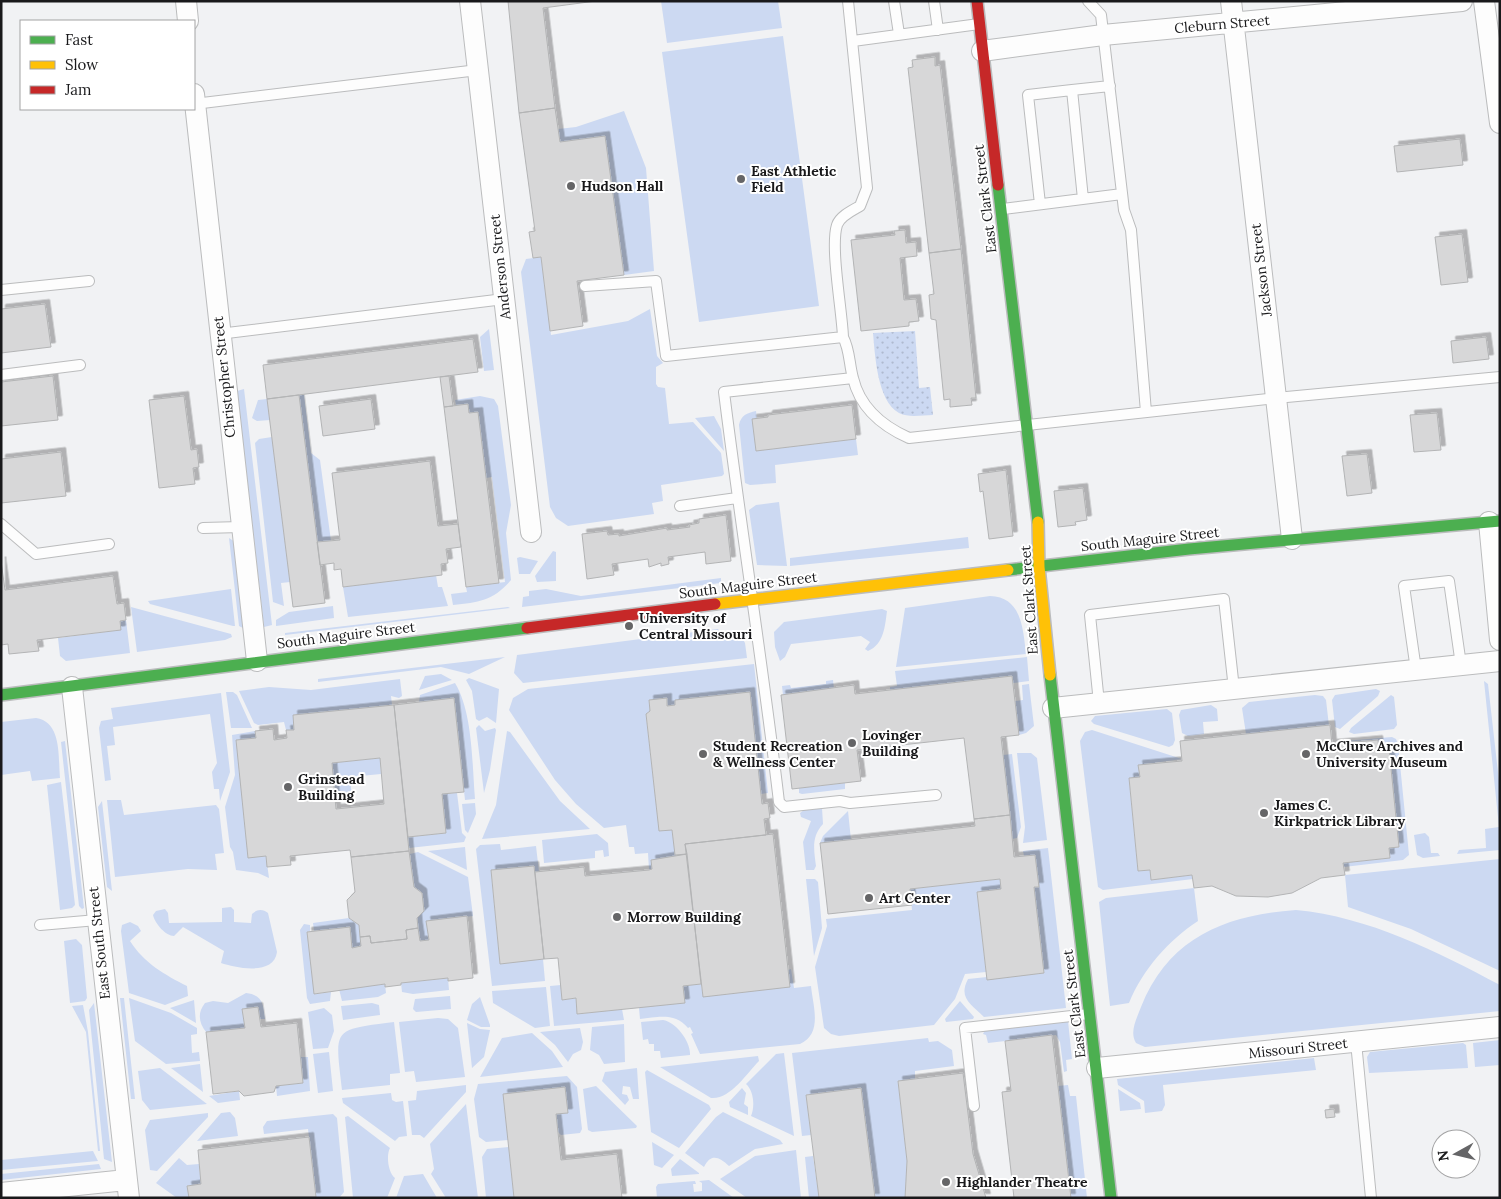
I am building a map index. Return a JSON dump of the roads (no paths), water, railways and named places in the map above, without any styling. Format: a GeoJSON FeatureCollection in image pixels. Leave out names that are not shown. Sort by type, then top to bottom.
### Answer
{"type":"FeatureCollection","features":[{"type":"Feature","properties":{"kind":"main road","name":"East Clark Street"},"geometry":{"type":"LineString","coordinates":[[976,1],[1040,540],[1039,567],[1053,708],[1111,1198]]}},
{"type":"Feature","properties":{"kind":"main road","name":"South Maguire Street"},"geometry":{"type":"LineString","coordinates":[[1,695],[257,661],[752,600],[1292,539],[1494,522]]}},
{"type":"Feature","properties":{"kind":"street"},"geometry":{"type":"LineString","coordinates":[[186,1],[188,20]]}},
{"type":"Feature","properties":{"kind":"street","name":"Anderson Street"},"geometry":{"type":"LineString","coordinates":[[470,1],[531,532]]}},
{"type":"Feature","properties":{"kind":"street","name":"Jackson Street"},"geometry":{"type":"LineString","coordinates":[[1230,1],[1292,539]]}},
{"type":"Feature","properties":{"kind":"street","name":"Cleburn Street"},"geometry":{"type":"LineString","coordinates":[[982,51],[1103,35],[1462,1]]}},
{"type":"Feature","properties":{"kind":"street"},"geometry":{"type":"LineString","coordinates":[[1484,1],[1500,124]]}},
{"type":"Feature","properties":{"kind":"street","name":"Christopher Street"},"geometry":{"type":"LineString","coordinates":[[195,108],[257,661]]}},
{"type":"Feature","properties":{"kind":"street"},"geometry":{"type":"LineString","coordinates":[[1494,522],[1500,640]]}},
{"type":"Feature","properties":{"kind":"street"},"geometry":{"type":"LineString","coordinates":[[1053,708],[1500,661]]}},
{"type":"Feature","properties":{"kind":"street","name":"East South Street"},"geometry":{"type":"LineString","coordinates":[[72,687],[127,1189]]}},
{"type":"Feature","properties":{"kind":"street","name":"Missouri Street"},"geometry":{"type":"LineString","coordinates":[[1097,1068],[1500,1027]]}},
{"type":"Feature","properties":{"kind":"street"},"geometry":{"type":"LineString","coordinates":[[1,1193],[127,1189]]}},
{"type":"Feature","properties":{"kind":"lane"},"geometry":{"type":"LineString","coordinates":[[848,1],[868,188],[860,206],[849,212],[837,223],[835,242],[843,337],[848,345],[852,378],[858,396],[880,423],[909,438],[1276,398],[1500,377]]}},
{"type":"Feature","properties":{"kind":"lane"},"geometry":{"type":"LineString","coordinates":[[894,1],[899,34]]}},
{"type":"Feature","properties":{"kind":"lane"},"geometry":{"type":"LineString","coordinates":[[934,1],[938,30]]}},
{"type":"Feature","properties":{"kind":"lane"},"geometry":{"type":"LineString","coordinates":[[1088,1],[1101,16],[1124,210],[1131,230],[1146,412]]}},
{"type":"Feature","properties":{"kind":"lane"},"geometry":{"type":"LineString","coordinates":[[853,41],[979,24]]}},
{"type":"Feature","properties":{"kind":"lane"},"geometry":{"type":"LineString","coordinates":[[195,99],[478,70]]}},
{"type":"Feature","properties":{"kind":"lane"},"geometry":{"type":"LineString","coordinates":[[1040,204],[1028,95],[1110,86]]}},
{"type":"Feature","properties":{"kind":"lane"},"geometry":{"type":"LineString","coordinates":[[1072,90],[1084,198]]}},
{"type":"Feature","properties":{"kind":"lane"},"geometry":{"type":"LineString","coordinates":[[1002,210],[1122,194]]}},
{"type":"Feature","properties":{"kind":"lane"},"geometry":{"type":"LineString","coordinates":[[1,290],[89,281]]}},
{"type":"Feature","properties":{"kind":"lane"},"geometry":{"type":"LineString","coordinates":[[585,286],[656,281],[666,356],[843,337]]}},
{"type":"Feature","properties":{"kind":"lane"},"geometry":{"type":"LineString","coordinates":[[219,334],[504,299]]}},
{"type":"Feature","properties":{"kind":"lane"},"geometry":{"type":"LineString","coordinates":[[1,375],[80,365]]}},
{"type":"Feature","properties":{"kind":"lane"},"geometry":{"type":"LineString","coordinates":[[852,378],[724,392],[737,498],[762,660],[779,802],[782,806],[840,801],[850,803],[936,795]]}},
{"type":"Feature","properties":{"kind":"lane"},"geometry":{"type":"LineString","coordinates":[[680,506],[737,498]]}},
{"type":"Feature","properties":{"kind":"lane"},"geometry":{"type":"LineString","coordinates":[[1,524],[36,554],[109,544]]}},
{"type":"Feature","properties":{"kind":"lane"},"geometry":{"type":"LineString","coordinates":[[203,528],[241,527]]}},
{"type":"Feature","properties":{"kind":"lane"},"geometry":{"type":"LineString","coordinates":[[1416,670],[1404,586],[1449,581],[1461,665]]}},
{"type":"Feature","properties":{"kind":"lane"},"geometry":{"type":"LineString","coordinates":[[1099,703],[1090,615],[1224,599],[1234,689]]}},
{"type":"Feature","properties":{"kind":"lane"},"geometry":{"type":"LineString","coordinates":[[40,925],[97,920]]}},
{"type":"Feature","properties":{"kind":"lane"},"geometry":{"type":"LineString","coordinates":[[974,1106],[965,1028],[1090,1014]]}},
{"type":"Feature","properties":{"kind":"lane"},"geometry":{"type":"LineString","coordinates":[[1356,1042],[1371,1198]]}},
{"type":"Feature","properties":{"kind":"place","name":"East Athletic Field"},"geometry":{"type":"Point","coordinates":[741,179]}},
{"type":"Feature","properties":{"kind":"place","name":"Hudson Hall"},"geometry":{"type":"Point","coordinates":[571,186]}},
{"type":"Feature","properties":{"kind":"place","name":"University of Central Missouri"},"geometry":{"type":"Point","coordinates":[629,626]}},
{"type":"Feature","properties":{"kind":"place","name":"Lovinger Building"},"geometry":{"type":"Point","coordinates":[852,743]}},
{"type":"Feature","properties":{"kind":"place","name":"Student Recreation & Wellness Center"},"geometry":{"type":"Point","coordinates":[703,754]}},
{"type":"Feature","properties":{"kind":"place","name":"McClure Archives and University Museum"},"geometry":{"type":"Point","coordinates":[1306,754]}},
{"type":"Feature","properties":{"kind":"place","name":"Grinstead Building"},"geometry":{"type":"Point","coordinates":[288,787]}},
{"type":"Feature","properties":{"kind":"place","name":"James C. Kirkpatrick Library"},"geometry":{"type":"Point","coordinates":[1264,813]}},
{"type":"Feature","properties":{"kind":"place","name":"Art Center"},"geometry":{"type":"Point","coordinates":[869,898]}},
{"type":"Feature","properties":{"kind":"place","name":"Morrow Building"},"geometry":{"type":"Point","coordinates":[617,917]}},
{"type":"Feature","properties":{"kind":"place","name":"Highlander Theatre"},"geometry":{"type":"Point","coordinates":[946,1182]}}]}
